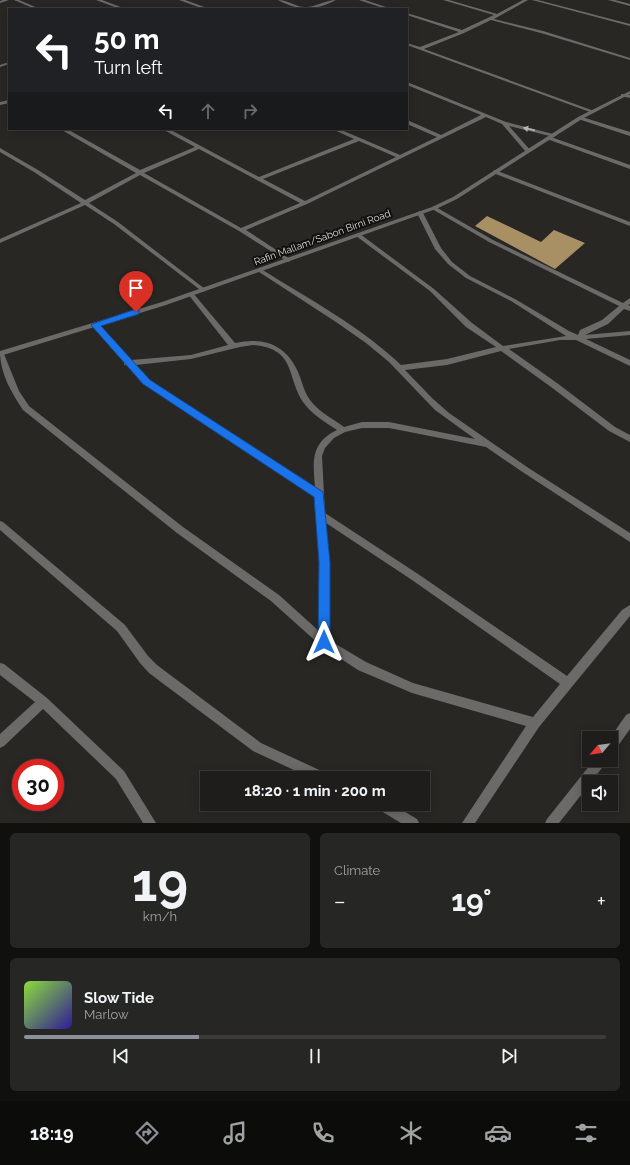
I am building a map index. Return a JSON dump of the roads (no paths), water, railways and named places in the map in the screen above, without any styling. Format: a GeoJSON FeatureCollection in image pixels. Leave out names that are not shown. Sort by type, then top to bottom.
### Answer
{"type":"FeatureCollection","features":[{"type":"Feature","properties":{"kind":"street"},"geometry":{"type":"LineString","coordinates":[[0,2],[7,0]]}},
{"type":"Feature","properties":{"kind":"street"},"geometry":{"type":"LineString","coordinates":[[16,0],[36,8]]}},
{"type":"Feature","properties":{"kind":"street"},"geometry":{"type":"LineString","coordinates":[[98,0],[121,8]]}},
{"type":"Feature","properties":{"kind":"street"},"geometry":{"type":"LineString","coordinates":[[181,0],[205,8]]}},
{"type":"Feature","properties":{"kind":"street"},"geometry":{"type":"LineString","coordinates":[[280,0],[303,8]]}},
{"type":"Feature","properties":{"kind":"street"},"geometry":{"type":"LineString","coordinates":[[309,8],[334,0]]}},
{"type":"Feature","properties":{"kind":"street"},"geometry":{"type":"LineString","coordinates":[[361,0],[387,8]]}},
{"type":"Feature","properties":{"kind":"street"},"geometry":{"type":"LineString","coordinates":[[445,0],[498,15]]}},
{"type":"Feature","properties":{"kind":"street"},"geometry":{"type":"LineString","coordinates":[[420,49],[463,32],[526,0]]}},
{"type":"Feature","properties":{"kind":"street"},"geometry":{"type":"LineString","coordinates":[[534,0],[630,25]]}},
{"type":"Feature","properties":{"kind":"street"},"geometry":{"type":"LineString","coordinates":[[610,0],[630,5]]}},
{"type":"Feature","properties":{"kind":"street"},"geometry":{"type":"LineString","coordinates":[[408,14],[463,32]]}},
{"type":"Feature","properties":{"kind":"street"},"geometry":{"type":"LineString","coordinates":[[491,19],[542,32],[630,59]]}},
{"type":"Feature","properties":{"kind":"street"},"geometry":{"type":"LineString","coordinates":[[408,44],[592,111]]}},
{"type":"Feature","properties":{"kind":"street"},"geometry":{"type":"LineString","coordinates":[[408,83],[504,123],[551,136],[630,167]]}},
{"type":"Feature","properties":{"kind":"street","name":"Rafin Mallam/Sabon Birni Road"},"geometry":{"type":"LineString","coordinates":[[0,354],[203,290],[434,208],[455,198],[580,118],[592,111],[627,96],[630,92]]}},
{"type":"Feature","properties":{"kind":"street"},"geometry":{"type":"LineString","coordinates":[[241,230],[305,203],[486,115]]}},
{"type":"Feature","properties":{"kind":"street"},"geometry":{"type":"LineString","coordinates":[[580,118],[630,134]]}},
{"type":"Feature","properties":{"kind":"street"},"geometry":{"type":"LineString","coordinates":[[408,122],[441,137]]}},
{"type":"Feature","properties":{"kind":"street"},"geometry":{"type":"LineString","coordinates":[[504,123],[528,151]]}},
{"type":"Feature","properties":{"kind":"street"},"geometry":{"type":"LineString","coordinates":[[65,130],[241,230],[288,260]]}},
{"type":"Feature","properties":{"kind":"street"},"geometry":{"type":"LineString","coordinates":[[167,130],[305,203]]}},
{"type":"Feature","properties":{"kind":"street"},"geometry":{"type":"LineString","coordinates":[[338,130],[402,157]]}},
{"type":"Feature","properties":{"kind":"street"},"geometry":{"type":"LineString","coordinates":[[258,179],[359,139]]}},
{"type":"Feature","properties":{"kind":"street"},"geometry":{"type":"LineString","coordinates":[[0,241],[85,203],[141,172],[199,147]]}},
{"type":"Feature","properties":{"kind":"street"},"geometry":{"type":"LineString","coordinates":[[0,150],[36,170],[116,223],[203,290]]}},
{"type":"Feature","properties":{"kind":"street"},"geometry":{"type":"LineString","coordinates":[[495,172],[630,224]]}},
{"type":"Feature","properties":{"kind":"street"},"geometry":{"type":"LineString","coordinates":[[434,208],[498,245],[627,307]]}},
{"type":"Feature","properties":{"kind":"street"},"geometry":{"type":"LineString","coordinates":[[420,213],[438,249],[450,263],[468,277],[513,300],[552,325],[630,363]]}},
{"type":"Feature","properties":{"kind":"street"},"geometry":{"type":"LineString","coordinates":[[358,235],[427,286],[470,325],[612,429],[630,439]]}},
{"type":"Feature","properties":{"kind":"street"},"geometry":{"type":"LineString","coordinates":[[259,270],[365,338],[384,354],[434,406],[488,445],[630,538]]}},
{"type":"Feature","properties":{"kind":"street"},"geometry":{"type":"LineString","coordinates":[[191,294],[233,346]]}},
{"type":"Feature","properties":{"kind":"street"},"geometry":{"type":"LineString","coordinates":[[578,338],[583,332],[605,322],[627,307],[630,300]]}},
{"type":"Feature","properties":{"kind":"street"},"geometry":{"type":"LineString","coordinates":[[95,325],[146,382],[319,495]]}},
{"type":"Feature","properties":{"kind":"street"},"geometry":{"type":"LineString","coordinates":[[398,368],[447,362],[503,348],[560,338],[578,338],[630,333]]}},
{"type":"Feature","properties":{"kind":"street"},"geometry":{"type":"LineString","coordinates":[[127,362],[191,357],[233,346],[259,342],[269,345],[286,356],[296,372],[306,400],[317,411],[343,430]]}},
{"type":"Feature","properties":{"kind":"street"},"geometry":{"type":"LineString","coordinates":[[0,354],[15,392],[26,408],[180,530],[275,598],[324,642],[362,666],[412,688],[535,722]]}},
{"type":"Feature","properties":{"kind":"street"},"geometry":{"type":"LineString","coordinates":[[324,642],[324,562],[320,514],[318,456],[322,447],[331,436],[343,430],[362,425],[389,425],[488,445]]}},
{"type":"Feature","properties":{"kind":"street"},"geometry":{"type":"LineString","coordinates":[[320,514],[415,577],[568,683]]}},
{"type":"Feature","properties":{"kind":"street"},"geometry":{"type":"LineString","coordinates":[[0,525],[121,628],[134,644],[142,658],[153,669],[257,747],[309,771]]}},
{"type":"Feature","properties":{"kind":"street"},"geometry":{"type":"LineString","coordinates":[[468,823],[535,722],[630,610]]}},
{"type":"Feature","properties":{"kind":"street"},"geometry":{"type":"LineString","coordinates":[[0,668],[43,702],[120,775],[150,823]]}},
{"type":"Feature","properties":{"kind":"street"},"geometry":{"type":"LineString","coordinates":[[0,742],[43,702]]}},
{"type":"Feature","properties":{"kind":"street"},"geometry":{"type":"LineString","coordinates":[[618,736],[630,719]]}},
{"type":"Feature","properties":{"kind":"street"},"geometry":{"type":"LineString","coordinates":[[551,823],[595,767]]}},
{"type":"Feature","properties":{"kind":"street"},"geometry":{"type":"LineString","coordinates":[[392,811],[413,823]]}}]}
